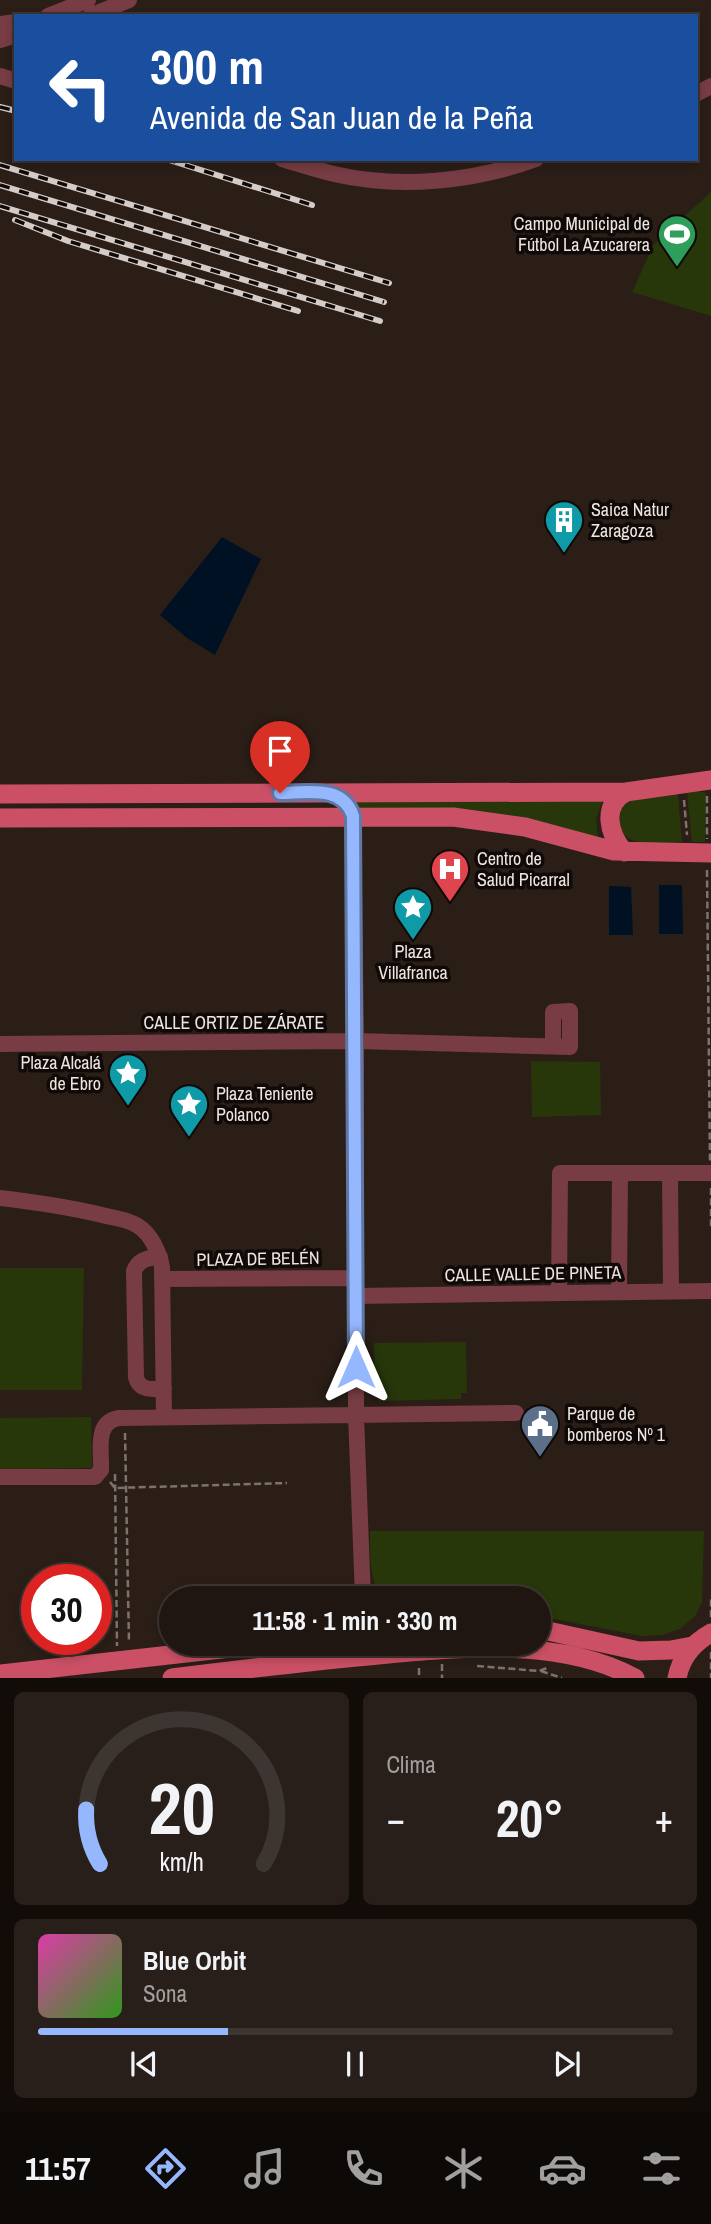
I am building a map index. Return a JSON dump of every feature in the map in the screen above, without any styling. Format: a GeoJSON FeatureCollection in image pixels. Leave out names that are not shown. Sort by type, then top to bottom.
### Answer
{"type":"FeatureCollection","features":[{"type":"Feature","properties":{"kind":"main road"},"geometry":{"type":"LineString","coordinates":[[0,794],[626,792],[709,785]]}},
{"type":"Feature","properties":{"kind":"main road"},"geometry":{"type":"LineString","coordinates":[[624,852],[614,841],[610,818],[615,801],[626,792]]}},
{"type":"Feature","properties":{"kind":"main road"},"geometry":{"type":"LineString","coordinates":[[0,818],[423,816],[485,820],[525,827],[614,851],[709,853]]}},
{"type":"Feature","properties":{"kind":"main road"},"geometry":{"type":"LineString","coordinates":[[551,1632],[639,1651],[692,1646]]}},
{"type":"Feature","properties":{"kind":"main road"},"geometry":{"type":"LineString","coordinates":[[677,1678],[682,1661],[692,1646],[711,1633]]}},
{"type":"Feature","properties":{"kind":"main road"},"geometry":{"type":"LineString","coordinates":[[551,1654],[589,1660],[635,1678]]}},
{"type":"Feature","properties":{"kind":"main road"},"geometry":{"type":"LineString","coordinates":[[0,1674],[167,1656]]}},
{"type":"Feature","properties":{"kind":"main road"},"geometry":{"type":"LineString","coordinates":[[170,1678],[317,1656]]}},
{"type":"Feature","properties":{"kind":"street"},"geometry":{"type":"LineString","coordinates":[[55,14],[88,0]]}},
{"type":"Feature","properties":{"kind":"street"},"geometry":{"type":"LineString","coordinates":[[95,14],[129,0]]}},
{"type":"Feature","properties":{"kind":"street"},"geometry":{"type":"LineString","coordinates":[[0,40],[11,25]]}},
{"type":"Feature","properties":{"kind":"street"},"geometry":{"type":"LineString","coordinates":[[289,161],[333,174],[398,182],[433,182],[498,171],[530,161]]}},
{"type":"Feature","properties":{"kind":"street"},"geometry":{"type":"LineString","coordinates":[[0,801],[38,793]]}},
{"type":"Feature","properties":{"kind":"street"},"geometry":{"type":"LineString","coordinates":[[333,793],[345,802],[353,816],[356,1415],[362,1586]]}},
{"type":"Feature","properties":{"kind":"street","name":"CALLE ORTIZ DE ZÁRATE"},"geometry":{"type":"LineString","coordinates":[[0,1044],[356,1041],[553,1045]]}},
{"type":"Feature","properties":{"kind":"street"},"geometry":{"type":"LineString","coordinates":[[559,1293],[560,1173],[711,1173]]}},
{"type":"Feature","properties":{"kind":"street"},"geometry":{"type":"LineString","coordinates":[[619,1292],[620,1173]]}},
{"type":"Feature","properties":{"kind":"street"},"geometry":{"type":"LineString","coordinates":[[670,1173],[671,1291]]}},
{"type":"Feature","properties":{"kind":"street"},"geometry":{"type":"LineString","coordinates":[[0,1198],[57,1205],[135,1224],[148,1235],[160,1257],[162,1279],[164,1417]]}},
{"type":"Feature","properties":{"kind":"street"},"geometry":{"type":"LineString","coordinates":[[160,1257],[143,1260],[134,1271],[135,1377],[144,1388],[164,1389]]}},
{"type":"Feature","properties":{"kind":"street","name":"PLAZA DE BELÉN"},"geometry":{"type":"LineString","coordinates":[[162,1279],[356,1278]]}},
{"type":"Feature","properties":{"kind":"street","name":"CALLE VALLE DE PINETA"},"geometry":{"type":"LineString","coordinates":[[356,1296],[711,1291]]}},
{"type":"Feature","properties":{"kind":"street"},"geometry":{"type":"LineString","coordinates":[[0,1477],[91,1477],[108,1473],[102,1429],[114,1418],[516,1413]]}},
{"type":"Feature","properties":{"kind":"street"},"geometry":{"type":"LineString","coordinates":[[357,1586],[361,1567]]}},
{"type":"Feature","properties":{"kind":"street"},"geometry":{"type":"LineString","coordinates":[[361,1567],[368,1586]]}},
{"type":"Feature","properties":{"kind":"street"},"geometry":{"type":"LineString","coordinates":[[170,1678],[169,1669],[176,1656]]}},
{"type":"Feature","properties":{"kind":"path"},"geometry":{"type":"LineString","coordinates":[[709,785],[711,1226]]}},
{"type":"Feature","properties":{"kind":"path"},"geometry":{"type":"LineString","coordinates":[[683,793],[688,842]]}},
{"type":"Feature","properties":{"kind":"path"},"geometry":{"type":"LineString","coordinates":[[123,1661],[125,1417]]}},
{"type":"Feature","properties":{"kind":"path"},"geometry":{"type":"LineString","coordinates":[[108,1473],[115,1488],[123,1661]]}},
{"type":"Feature","properties":{"kind":"path"},"geometry":{"type":"LineString","coordinates":[[108,1473],[115,1488]]}},
{"type":"Feature","properties":{"kind":"path"},"geometry":{"type":"LineString","coordinates":[[115,1488],[287,1483]]}},
{"type":"Feature","properties":{"kind":"path"},"geometry":{"type":"LineString","coordinates":[[418,1662],[419,1678]]}},
{"type":"Feature","properties":{"kind":"path"},"geometry":{"type":"LineString","coordinates":[[470,1664],[539,1671],[562,1678]]}},
{"type":"Feature","properties":{"kind":"path"},"geometry":{"type":"LineString","coordinates":[[539,1671],[549,1668]]}},
{"type":"Feature","properties":{"kind":"green space","name":"Campo Municipal de Fútbol La Azucarera"},"geometry":{"type":"Polygon","coordinates":[[[711,192],[711,316],[632,292],[654,244],[711,192]]]}},
{"type":"Feature","properties":{"kind":"green space"},"geometry":{"type":"Polygon","coordinates":[[[687,793],[706,793],[705,842],[692,842],[687,793]]]}},
{"type":"Feature","properties":{"kind":"green space"},"geometry":{"type":"Polygon","coordinates":[[[678,794],[682,842],[640,842],[624,834],[620,826],[620,815],[627,804],[634,800],[678,794]]]}},
{"type":"Feature","properties":{"kind":"green space"},"geometry":{"type":"Polygon","coordinates":[[[353,796],[604,796],[596,820],[598,837],[359,809],[353,796]]]}},
{"type":"Feature","properties":{"kind":"green space"},"geometry":{"type":"Polygon","coordinates":[[[531,1061],[600,1062],[601,1115],[532,1117],[531,1061]]]}},
{"type":"Feature","properties":{"kind":"green space"},"geometry":{"type":"Polygon","coordinates":[[[0,1268],[84,1268],[82,1390],[0,1390],[0,1268]]]}},
{"type":"Feature","properties":{"kind":"green space"},"geometry":{"type":"Polygon","coordinates":[[[466,1342],[467,1393],[461,1393],[461,1399],[379,1401],[379,1392],[375,1392],[374,1343],[466,1342]]]}},
{"type":"Feature","properties":{"kind":"green space"},"geometry":{"type":"Polygon","coordinates":[[[91,1417],[92,1468],[0,1469],[0,1418],[91,1417]]]}},
{"type":"Feature","properties":{"kind":"green space"},"geometry":{"type":"Polygon","coordinates":[[[370,1531],[704,1531],[702,1602],[695,1616],[680,1629],[662,1635],[642,1636],[551,1618],[551,1586],[376,1586],[370,1557],[370,1531]]]}},
{"type":"Feature","properties":{"kind":"water"},"geometry":{"type":"Polygon","coordinates":[[[222,537],[261,559],[215,655],[187,638],[160,615],[222,537]]]}},
{"type":"Feature","properties":{"kind":"water"},"geometry":{"type":"Polygon","coordinates":[[[659,885],[682,885],[683,934],[659,934],[659,885]]]}},
{"type":"Feature","properties":{"kind":"water"},"geometry":{"type":"Polygon","coordinates":[[[609,886],[631,887],[633,935],[609,935],[609,886]]]}},
{"type":"Feature","properties":{"kind":"railway"},"geometry":{"type":"LineString","coordinates":[[0,107],[14,110]]}},
{"type":"Feature","properties":{"kind":"railway"},"geometry":{"type":"LineString","coordinates":[[172,161],[312,205]]}},
{"type":"Feature","properties":{"kind":"railway"},"geometry":{"type":"LineString","coordinates":[[0,165],[389,283]]}},
{"type":"Feature","properties":{"kind":"railway"},"geometry":{"type":"LineString","coordinates":[[0,185],[384,302]]}},
{"type":"Feature","properties":{"kind":"railway"},"geometry":{"type":"LineString","coordinates":[[0,206],[380,321]]}},
{"type":"Feature","properties":{"kind":"railway"},"geometry":{"type":"LineString","coordinates":[[15,220],[68,241],[298,311]]}},
{"type":"Feature","properties":{"kind":"place","name":"Campo Municipal de Fútbol La Azucarera"},"geometry":{"type":"Point","coordinates":[677,268]}},
{"type":"Feature","properties":{"kind":"place","name":"Saica Natur Zaragoza"},"geometry":{"type":"Point","coordinates":[564,554]}},
{"type":"Feature","properties":{"kind":"place","name":"Centro de Salud Picarral"},"geometry":{"type":"Point","coordinates":[450,903]}},
{"type":"Feature","properties":{"kind":"place","name":"Plaza Villafranca"},"geometry":{"type":"Point","coordinates":[413,941]}},
{"type":"Feature","properties":{"kind":"place","name":"Plaza Alcalá de Ebro"},"geometry":{"type":"Point","coordinates":[128,1107]}},
{"type":"Feature","properties":{"kind":"place","name":"Plaza Teniente Polanco"},"geometry":{"type":"Point","coordinates":[189,1138]}},
{"type":"Feature","properties":{"kind":"place","name":"Parque de bomberos Nº 1"},"geometry":{"type":"Point","coordinates":[540,1458]}},
{"type":"Feature","properties":{"kind":"route"},"geometry":{"type":"LineString","coordinates":[[280,793],[333,793],[345,802],[353,816],[356,1367]]}}]}
